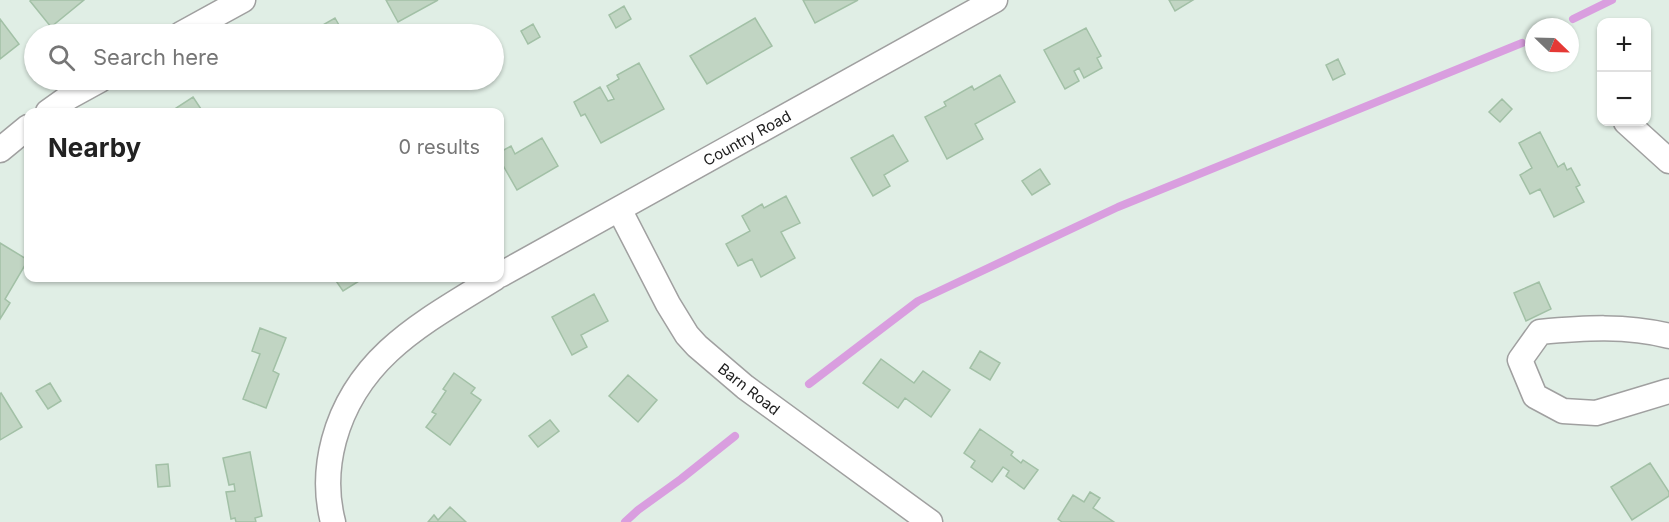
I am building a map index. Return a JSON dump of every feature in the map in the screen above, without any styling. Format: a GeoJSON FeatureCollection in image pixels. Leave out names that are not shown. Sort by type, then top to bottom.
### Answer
{"type":"FeatureCollection","features":[{"type":"Feature","properties":{"kind":"street","name":"Country Road"},"geometry":{"type":"LineString","coordinates":[[504,273],[995,0]]}},
{"type":"Feature","properties":{"kind":"street"},"geometry":{"type":"LineString","coordinates":[[197,24],[230,4]]}},
{"type":"Feature","properties":{"kind":"street"},"geometry":{"type":"LineString","coordinates":[[54,108],[82,90]]}},
{"type":"Feature","properties":{"kind":"street"},"geometry":{"type":"LineString","coordinates":[[1630,126],[1669,161]]}},
{"type":"Feature","properties":{"kind":"street"},"geometry":{"type":"LineString","coordinates":[[0,150],[24,130]]}},
{"type":"Feature","properties":{"kind":"street","name":"Barn Road"},"geometry":{"type":"LineString","coordinates":[[620,209],[668,304],[682,328],[697,346],[744,387],[930,522]]}},
{"type":"Feature","properties":{"kind":"street"},"geometry":{"type":"LineString","coordinates":[[333,522],[328,500],[332,445],[343,411],[360,381],[375,363],[397,343],[489,282]]}},
{"type":"Feature","properties":{"kind":"street"},"geometry":{"type":"LineString","coordinates":[[1669,336],[1652,332],[1588,328],[1540,332],[1520,360],[1534,396],[1563,411],[1596,412],[1669,392]]}},
{"type":"Feature","properties":{"kind":"building"},"geometry":{"type":"Polygon","coordinates":[[[84,0],[55,24],[49,24],[30,1],[84,0]]]}},
{"type":"Feature","properties":{"kind":"building"},"geometry":{"type":"Polygon","coordinates":[[[386,0],[438,0],[398,22],[386,0]]]}},
{"type":"Feature","properties":{"kind":"building"},"geometry":{"type":"Polygon","coordinates":[[[803,0],[858,0],[815,23],[803,0]]]}},
{"type":"Feature","properties":{"kind":"building"},"geometry":{"type":"Polygon","coordinates":[[[1169,0],[1193,0],[1175,11],[1169,0]]]}},
{"type":"Feature","properties":{"kind":"building"},"geometry":{"type":"Polygon","coordinates":[[[624,6],[631,19],[616,28],[609,15],[624,6]]]}},
{"type":"Feature","properties":{"kind":"building"},"geometry":{"type":"Polygon","coordinates":[[[335,18],[338,24],[324,24],[335,18]]]}},
{"type":"Feature","properties":{"kind":"building"},"geometry":{"type":"Polygon","coordinates":[[[755,18],[772,46],[707,84],[690,56],[755,18]]]}},
{"type":"Feature","properties":{"kind":"building"},"geometry":{"type":"Polygon","coordinates":[[[0,19],[19,44],[0,59],[0,19]]]}},
{"type":"Feature","properties":{"kind":"building"},"geometry":{"type":"Polygon","coordinates":[[[533,24],[540,37],[528,44],[521,31],[533,24]]]}},
{"type":"Feature","properties":{"kind":"building"},"geometry":{"type":"Polygon","coordinates":[[[1086,28],[1101,56],[1097,58],[1102,68],[1084,78],[1079,68],[1074,71],[1079,81],[1065,89],[1044,50],[1086,28]]]}},
{"type":"Feature","properties":{"kind":"building"},"geometry":{"type":"Polygon","coordinates":[[[1338,59],[1345,74],[1333,80],[1326,65],[1338,59]]]}},
{"type":"Feature","properties":{"kind":"building"},"geometry":{"type":"Polygon","coordinates":[[[639,63],[664,109],[601,143],[585,114],[581,116],[574,102],[600,87],[608,101],[614,99],[607,86],[619,79],[617,75],[639,63]]]}},
{"type":"Feature","properties":{"kind":"building"},"geometry":{"type":"Polygon","coordinates":[[[1000,75],[1015,102],[975,124],[983,139],[947,159],[925,117],[946,106],[944,102],[972,86],[974,90],[1000,75]]]}},
{"type":"Feature","properties":{"kind":"building"},"geometry":{"type":"Polygon","coordinates":[[[193,97],[200,108],[176,108],[193,97]]]}},
{"type":"Feature","properties":{"kind":"building"},"geometry":{"type":"Polygon","coordinates":[[[1502,99],[1512,109],[1500,122],[1489,112],[1502,99]]]}},
{"type":"Feature","properties":{"kind":"building"},"geometry":{"type":"Polygon","coordinates":[[[1540,132],[1558,167],[1564,163],[1567,170],[1571,168],[1580,185],[1576,187],[1584,202],[1554,217],[1540,189],[1530,194],[1520,175],[1532,168],[1519,143],[1540,132]]]}},
{"type":"Feature","properties":{"kind":"building"},"geometry":{"type":"Polygon","coordinates":[[[893,135],[908,161],[884,175],[890,186],[873,196],[851,158],[893,135]]]}},
{"type":"Feature","properties":{"kind":"building"},"geometry":{"type":"Polygon","coordinates":[[[542,138],[558,166],[517,190],[504,167],[504,150],[511,146],[515,154],[542,138]]]}},
{"type":"Feature","properties":{"kind":"building"},"geometry":{"type":"Polygon","coordinates":[[[1040,169],[1050,184],[1032,195],[1022,181],[1040,169]]]}},
{"type":"Feature","properties":{"kind":"building"},"geometry":{"type":"Polygon","coordinates":[[[786,196],[800,223],[781,232],[795,258],[761,277],[752,259],[738,266],[726,244],[750,231],[742,216],[762,204],[764,208],[786,196]]]}},
{"type":"Feature","properties":{"kind":"building"},"geometry":{"type":"Polygon","coordinates":[[[0,243],[24,258],[24,267],[5,299],[10,303],[0,319],[0,243]]]}},
{"type":"Feature","properties":{"kind":"building"},"geometry":{"type":"Polygon","coordinates":[[[337,282],[358,282],[343,291],[337,282]]]}},
{"type":"Feature","properties":{"kind":"building"},"geometry":{"type":"Polygon","coordinates":[[[1539,282],[1551,309],[1526,321],[1514,293],[1539,282]]]}},
{"type":"Feature","properties":{"kind":"building"},"geometry":{"type":"Polygon","coordinates":[[[594,294],[608,321],[581,335],[587,347],[572,355],[552,317],[594,294]]]}},
{"type":"Feature","properties":{"kind":"building"},"geometry":{"type":"Polygon","coordinates":[[[260,328],[286,338],[273,371],[279,374],[266,408],[243,399],[260,354],[252,351],[260,328]]]}},
{"type":"Feature","properties":{"kind":"building"},"geometry":{"type":"Polygon","coordinates":[[[980,351],[1000,363],[990,380],[970,368],[980,351]]]}},
{"type":"Feature","properties":{"kind":"building"},"geometry":{"type":"Polygon","coordinates":[[[881,359],[914,383],[923,371],[950,390],[931,417],[905,398],[898,408],[863,383],[881,359]]]}},
{"type":"Feature","properties":{"kind":"building"},"geometry":{"type":"Polygon","coordinates":[[[454,373],[475,388],[471,393],[481,400],[450,445],[426,427],[436,414],[432,412],[446,391],[443,389],[454,373]]]}},
{"type":"Feature","properties":{"kind":"building"},"geometry":{"type":"Polygon","coordinates":[[[628,375],[657,400],[638,422],[609,396],[628,375]]]}},
{"type":"Feature","properties":{"kind":"building"},"geometry":{"type":"Polygon","coordinates":[[[50,383],[61,401],[48,409],[36,391],[50,383]]]}},
{"type":"Feature","properties":{"kind":"building"},"geometry":{"type":"Polygon","coordinates":[[[0,394],[22,427],[0,440],[0,394]]]}},
{"type":"Feature","properties":{"kind":"building"},"geometry":{"type":"Polygon","coordinates":[[[550,420],[559,431],[538,447],[529,436],[550,420]]]}},
{"type":"Feature","properties":{"kind":"building"},"geometry":{"type":"Polygon","coordinates":[[[980,429],[1013,452],[1011,455],[1021,463],[1023,460],[1038,470],[1024,489],[1006,476],[1009,471],[1003,467],[992,482],[971,467],[975,461],[964,453],[980,429]]]}},
{"type":"Feature","properties":{"kind":"building"},"geometry":{"type":"Polygon","coordinates":[[[250,452],[262,516],[255,518],[256,522],[236,522],[235,518],[231,519],[226,492],[235,491],[234,484],[229,485],[223,458],[250,452]]]}},
{"type":"Feature","properties":{"kind":"building"},"geometry":{"type":"Polygon","coordinates":[[[1650,463],[1669,492],[1669,496],[1632,520],[1611,487],[1650,463]]]}},
{"type":"Feature","properties":{"kind":"building"},"geometry":{"type":"Polygon","coordinates":[[[168,464],[170,486],[158,487],[156,465],[168,464]]]}},
{"type":"Feature","properties":{"kind":"building"},"geometry":{"type":"Polygon","coordinates":[[[1090,492],[1100,498],[1093,508],[1114,522],[1062,522],[1058,519],[1073,495],[1084,502],[1090,492]]]}},
{"type":"Feature","properties":{"kind":"building"},"geometry":{"type":"Polygon","coordinates":[[[450,507],[466,522],[428,522],[434,515],[438,520],[450,507]]]}},
{"type":"Feature","properties":{"kind":"waterway"},"geometry":{"type":"LineString","coordinates":[[1575,18],[1612,0]]}},
{"type":"Feature","properties":{"kind":"waterway"},"geometry":{"type":"LineString","coordinates":[[809,384],[918,301],[1118,207],[1522,43]]}},
{"type":"Feature","properties":{"kind":"waterway"},"geometry":{"type":"LineString","coordinates":[[625,522],[735,436]]}}]}
